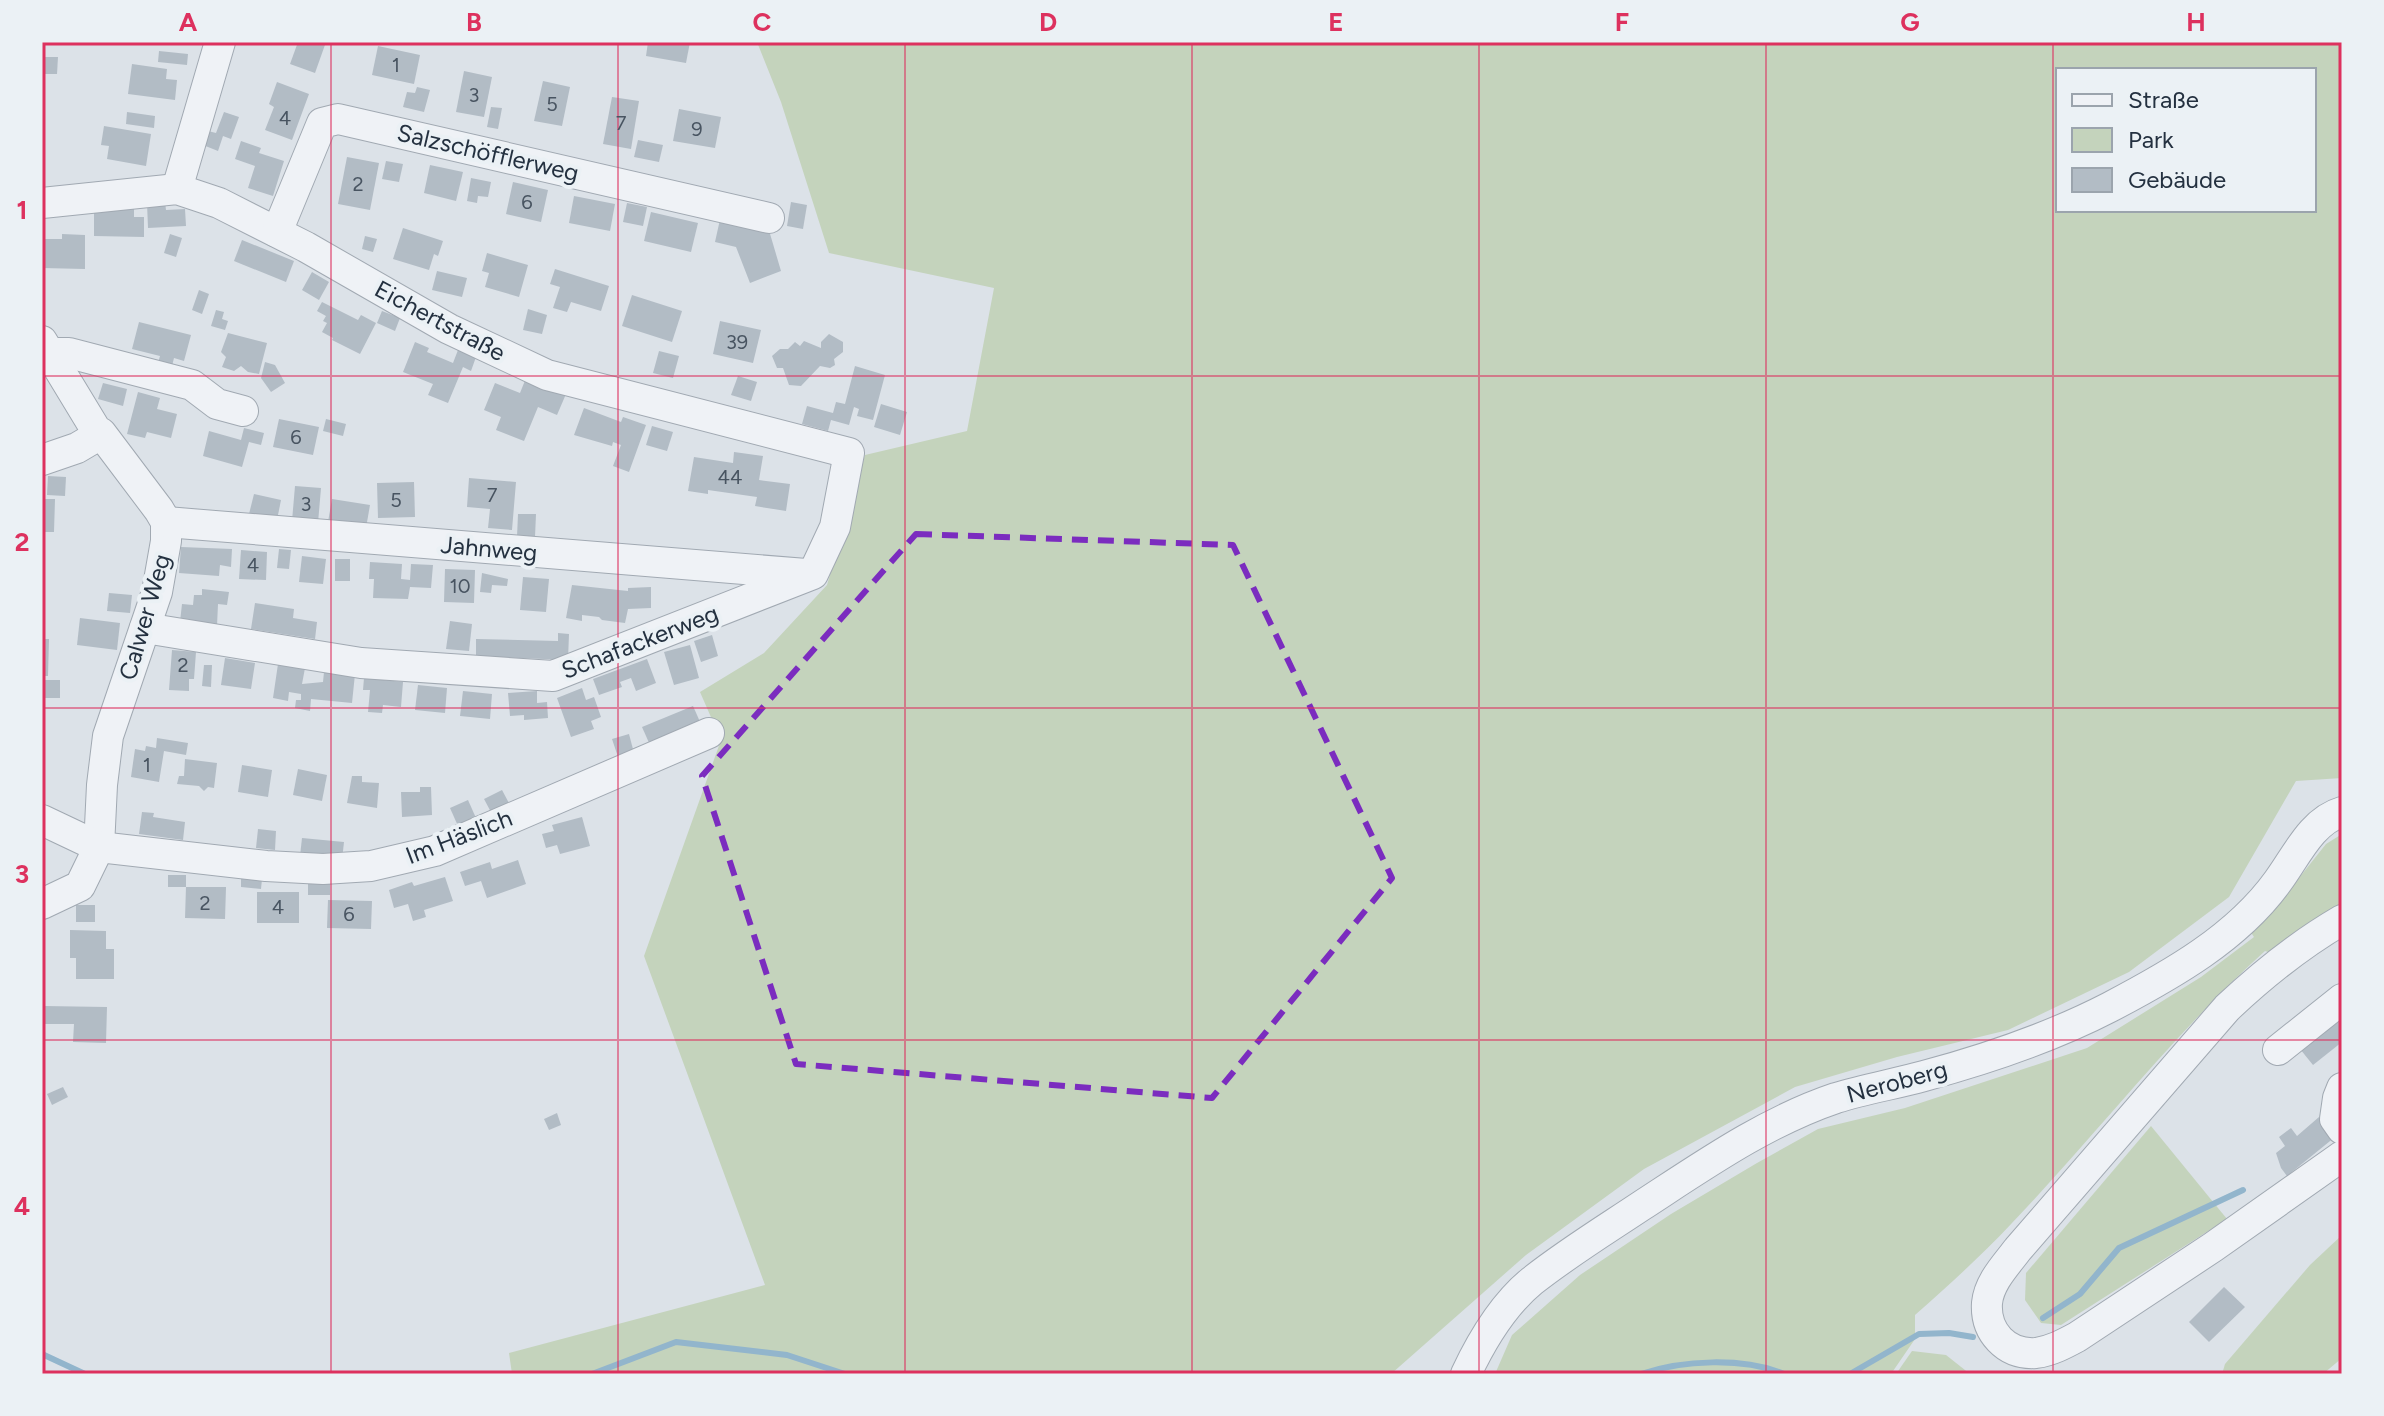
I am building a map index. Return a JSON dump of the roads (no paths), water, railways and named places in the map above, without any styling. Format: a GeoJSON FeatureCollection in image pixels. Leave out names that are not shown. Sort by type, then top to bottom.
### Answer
{"type":"FeatureCollection","features":[{"type":"Feature","properties":{"kind":"street"},"geometry":{"type":"LineString","coordinates":[[177,189],[220,42]]}},
{"type":"Feature","properties":{"kind":"street","name":"Salzschöfflerweg"},"geometry":{"type":"LineString","coordinates":[[277,232],[322,123],[338,119],[769,218]]}},
{"type":"Feature","properties":{"kind":"street","name":"Eichertstraße"},"geometry":{"type":"LineString","coordinates":[[42,203],[177,189],[219,203],[277,232],[449,329],[547,375],[849,453],[835,527],[813,574]]}},
{"type":"Feature","properties":{"kind":"street"},"geometry":{"type":"LineString","coordinates":[[45,347],[192,385],[217,404],[243,411]]}},
{"type":"Feature","properties":{"kind":"street","name":"Calwer Weg"},"geometry":{"type":"LineString","coordinates":[[42,904],[80,886],[99,847],[108,736],[157,592],[166,541],[166,522],[101,433],[99,435],[45,347]]}},
{"type":"Feature","properties":{"kind":"street"},"geometry":{"type":"LineString","coordinates":[[42,460],[77,448],[99,435]]}},
{"type":"Feature","properties":{"kind":"street","name":"Jahnweg"},"geometry":{"type":"LineString","coordinates":[[166,522],[813,574]]}},
{"type":"Feature","properties":{"kind":"street","name":"Schafackerweg"},"geometry":{"type":"LineString","coordinates":[[145,628],[361,663],[553,676],[813,574]]}},
{"type":"Feature","properties":{"kind":"street","name":"Im Häslich"},"geometry":{"type":"LineString","coordinates":[[42,820],[99,847],[266,866],[323,869],[394,862],[435,851],[709,733]]}},
{"type":"Feature","properties":{"kind":"street","name":"Neroberg"},"geometry":{"type":"LineString","coordinates":[[1466,1374],[1496,1321],[1531,1283],[1700,1167],[1767,1127],[1837,1098],[1926,1076],[2020,1047],[2110,1007],[2208,949],[2244,920],[2276,884],[2312,833],[2331,816],[2342,812]]}},
{"type":"Feature","properties":{"kind":"street"},"geometry":{"type":"LineString","coordinates":[[2342,920],[2265,972],[2227,1008],[2018,1249],[1998,1275],[1987,1301],[1988,1321],[1995,1337],[2010,1350],[2035,1353],[2057,1348],[2213,1247],[2342,1156]]}},
{"type":"Feature","properties":{"kind":"street"},"geometry":{"type":"LineString","coordinates":[[2278,1050],[2342,999]]}},
{"type":"Feature","properties":{"kind":"street"},"geometry":{"type":"LineString","coordinates":[[2342,1088],[2335,1119],[2342,1129]]}},
{"type":"Feature","properties":{"kind":"waterway"},"geometry":{"type":"LineString","coordinates":[[2043,1318],[2080,1294],[2119,1248],[2243,1190]]}},
{"type":"Feature","properties":{"kind":"waterway"},"geometry":{"type":"LineString","coordinates":[[1850,1374],[1919,1334],[1949,1333],[1973,1337]]}},
{"type":"Feature","properties":{"kind":"waterway"},"geometry":{"type":"LineString","coordinates":[[592,1374],[676,1342],[787,1355],[845,1374]]}},
{"type":"Feature","properties":{"kind":"waterway"},"geometry":{"type":"LineString","coordinates":[[42,1354],[85,1374]]}},
{"type":"Feature","properties":{"kind":"waterway"},"geometry":{"type":"LineString","coordinates":[[1641,1374],[1712,1362],[1750,1365],[1784,1374]]}}]}
